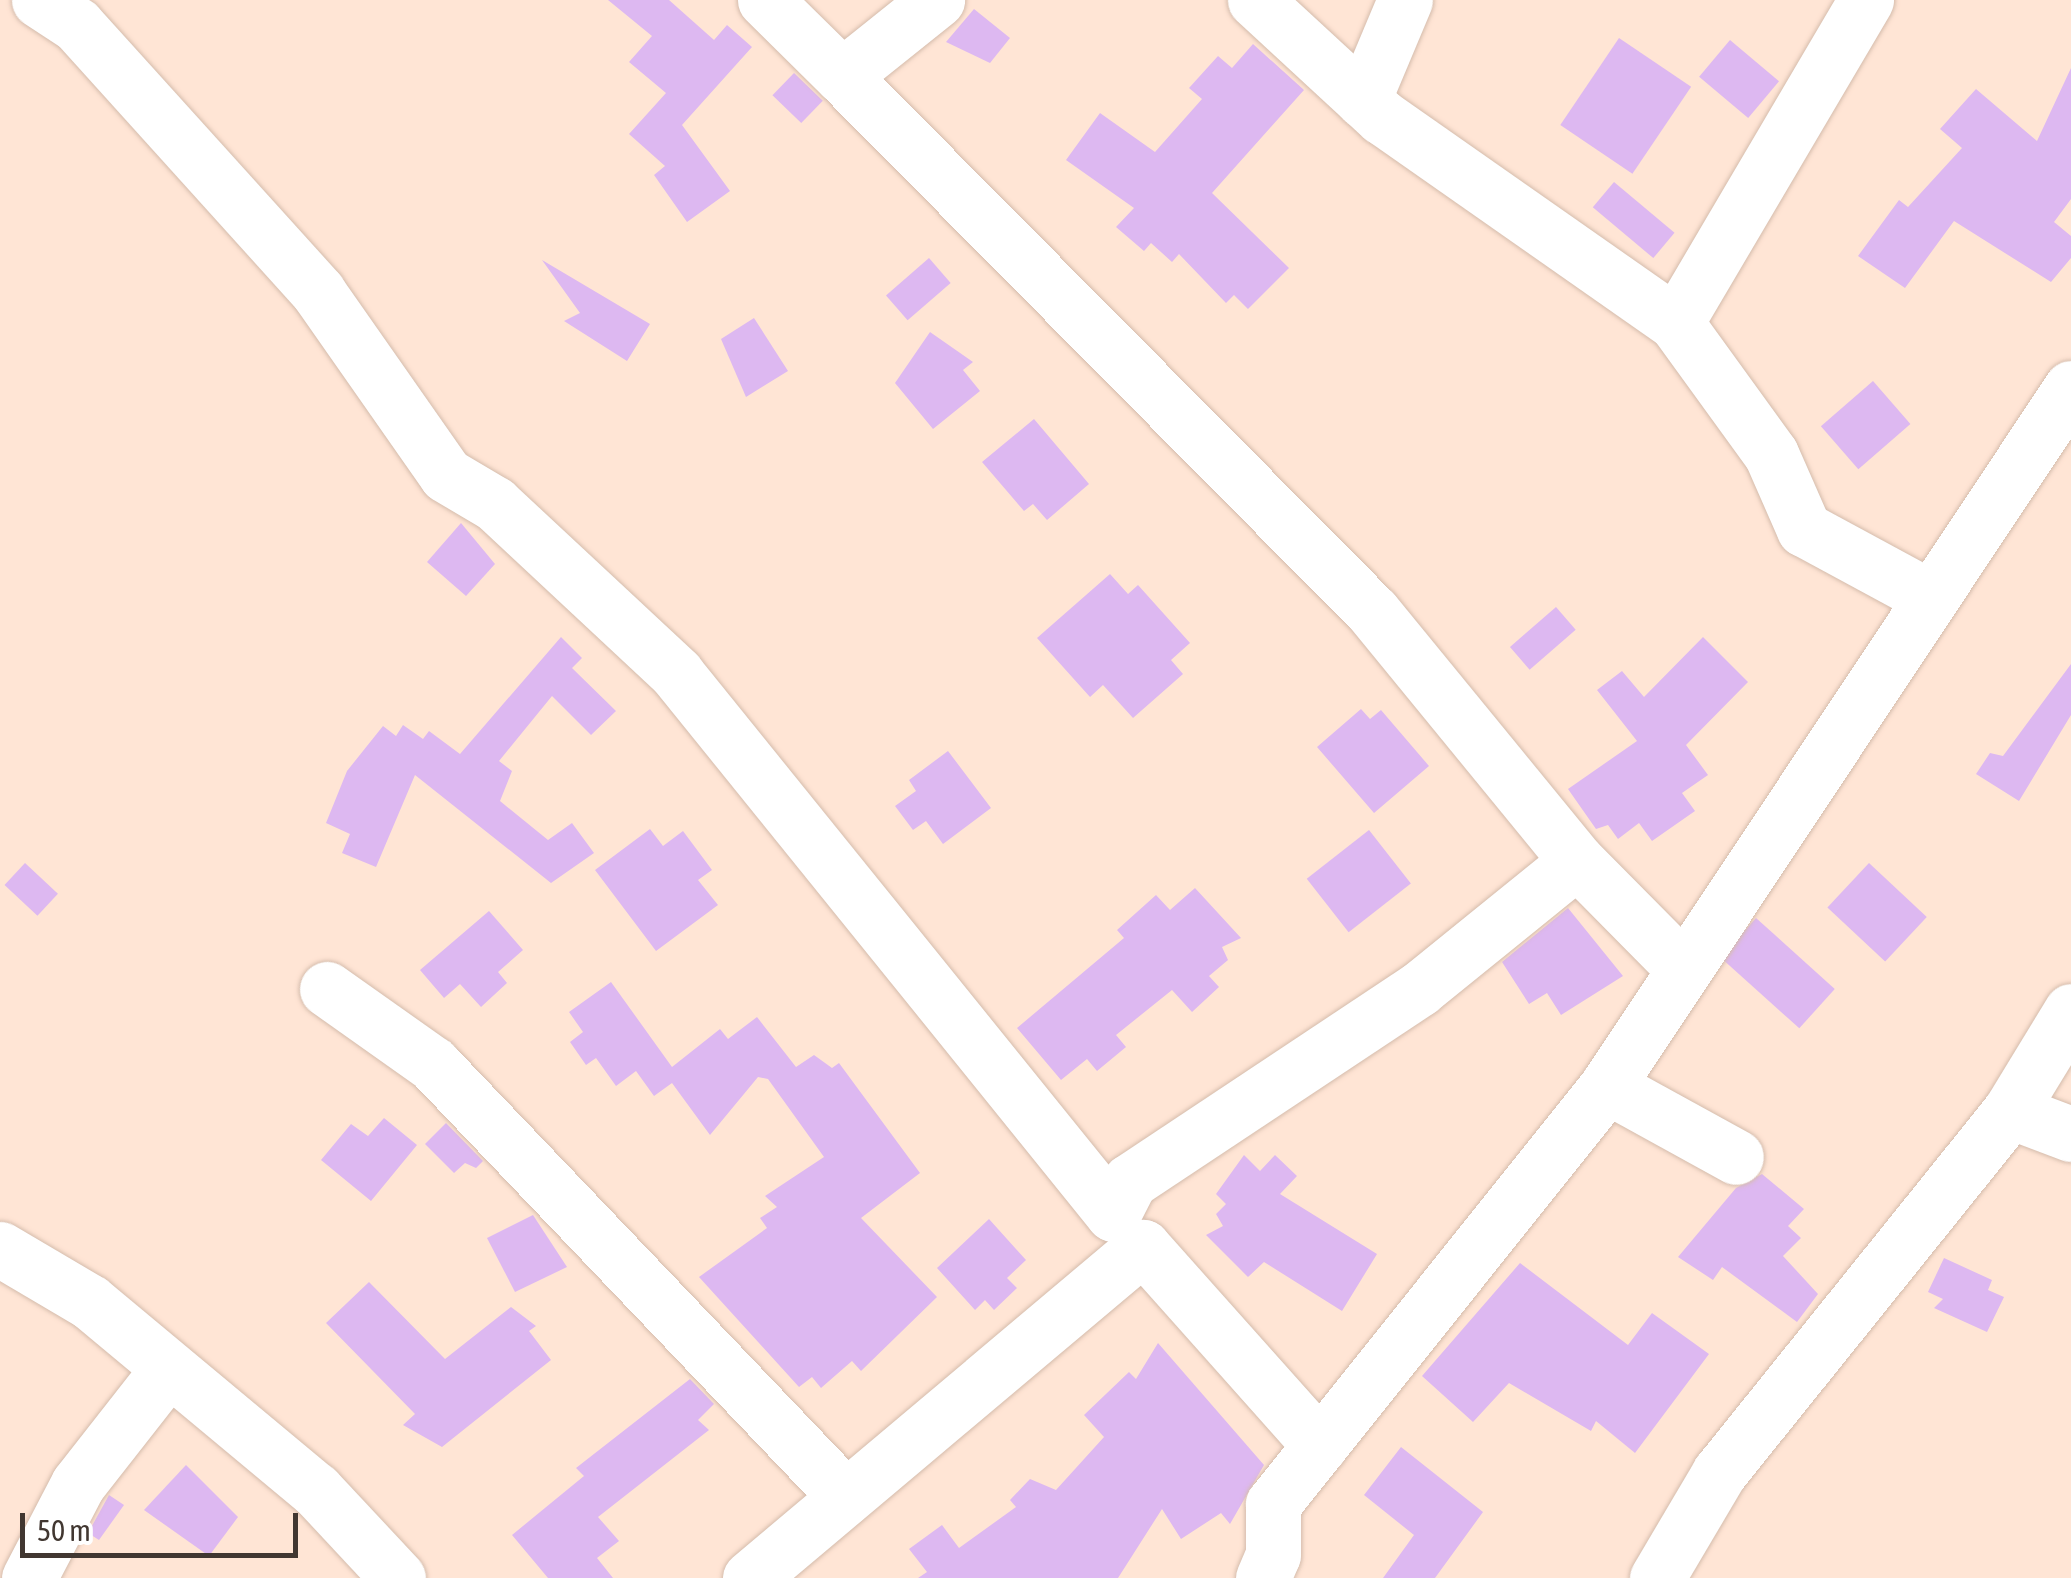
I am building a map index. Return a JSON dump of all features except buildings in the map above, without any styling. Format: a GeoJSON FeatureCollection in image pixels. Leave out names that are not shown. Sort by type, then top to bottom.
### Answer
{"type":"FeatureCollection","features":[{"type":"Feature","properties":{"kind":"street"},"geometry":{"type":"LineString","coordinates":[[39,0],[78,25],[318,292],[446,475],[495,504],[676,673],[1128,1230],[1320,1446]]}},
{"type":"Feature","properties":{"kind":"street"},"geometry":{"type":"LineString","coordinates":[[765,0],[1373,612],[1578,861],[1683,968]]}},
{"type":"Feature","properties":{"kind":"street"},"geometry":{"type":"LineString","coordinates":[[842,76],[937,0]]}},
{"type":"Feature","properties":{"kind":"street"},"geometry":{"type":"LineString","coordinates":[[1255,0],[1363,100],[1676,323],[1770,454],[1804,529],[1930,597]]}},
{"type":"Feature","properties":{"kind":"street"},"geometry":{"type":"LineString","coordinates":[[1363,100],[1405,0]]}},
{"type":"Feature","properties":{"kind":"street"},"geometry":{"type":"LineString","coordinates":[[1676,323],[1866,0]]}},
{"type":"Feature","properties":{"kind":"street"},"geometry":{"type":"LineString","coordinates":[[1263,1578],[1274,1554],[1273,1504],[1607,1086],[2071,388]]}},
{"type":"Feature","properties":{"kind":"street"},"geometry":{"type":"LineString","coordinates":[[750,1578],[846,1497],[1128,1230],[1130,1182],[1419,989],[1578,861]]}},
{"type":"Feature","properties":{"kind":"street"},"geometry":{"type":"LineString","coordinates":[[327,989],[433,1064],[846,1497]]}},
{"type":"Feature","properties":{"kind":"street"},"geometry":{"type":"LineString","coordinates":[[1657,1578],[1719,1473],[2010,1111],[2071,1010]]}},
{"type":"Feature","properties":{"kind":"street"},"geometry":{"type":"LineString","coordinates":[[1607,1086],[1736,1158]]}},
{"type":"Feature","properties":{"kind":"street"},"geometry":{"type":"LineString","coordinates":[[2010,1111],[2071,1134]]}},
{"type":"Feature","properties":{"kind":"street"},"geometry":{"type":"LineString","coordinates":[[0,1249],[90,1302],[316,1490],[398,1578]]}},
{"type":"Feature","properties":{"kind":"street"},"geometry":{"type":"LineString","coordinates":[[29,1578],[78,1484],[169,1368]]}}]}
